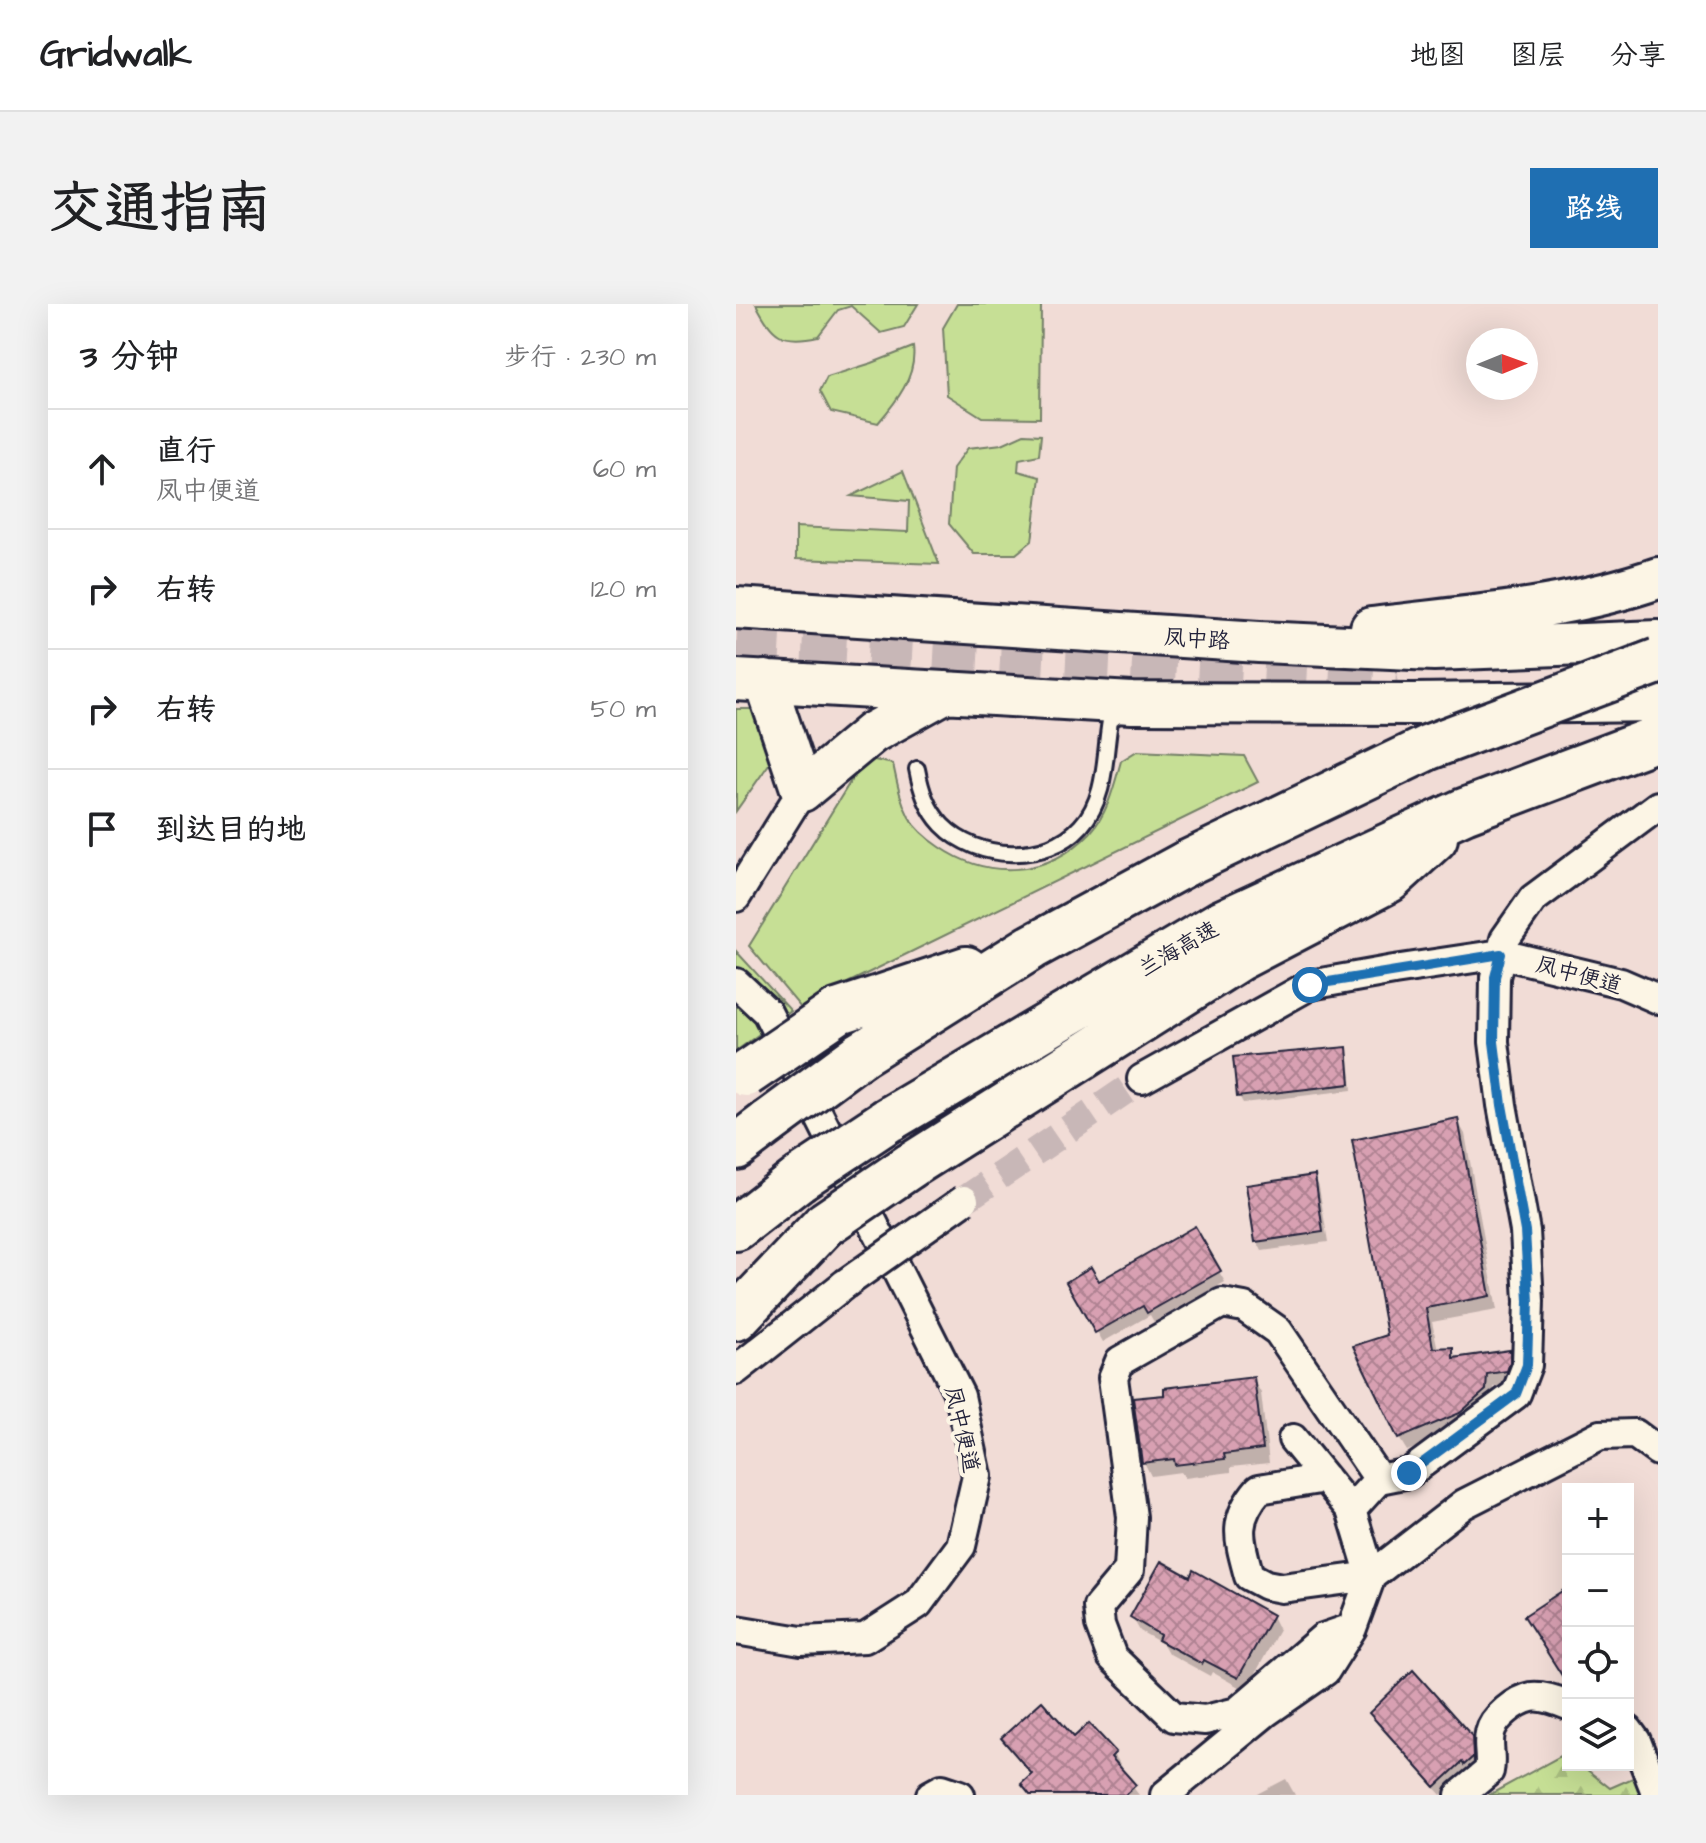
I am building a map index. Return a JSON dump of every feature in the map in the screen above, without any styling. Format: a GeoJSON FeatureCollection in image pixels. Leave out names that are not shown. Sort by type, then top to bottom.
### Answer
{"type":"FeatureCollection","features":[{"type":"Feature","properties":{"kind":"highway"},"geometry":{"type":"LineString","coordinates":[[752,1135],[860,1055],[1032,947],[1187,863],[1429,747],[1658,661]]}},
{"type":"Feature","properties":{"kind":"highway","name":"兰海高速"},"geometry":{"type":"LineString","coordinates":[[736,1228],[799,1179],[888,1120],[1230,940],[1464,811],[1658,738]]}},
{"type":"Feature","properties":{"kind":"highway"},"geometry":{"type":"LineString","coordinates":[[736,1293],[825,1224],[1230,940]]}},
{"type":"Feature","properties":{"kind":"highway"},"geometry":{"type":"LineString","coordinates":[[741,1078],[837,1012],[1032,947]]}},
{"type":"Feature","properties":{"kind":"highway"},"geometry":{"type":"LineString","coordinates":[[736,1318],[825,1224]]}},
{"type":"Feature","properties":{"kind":"main road"},"geometry":{"type":"LineString","coordinates":[[1259,642],[1540,606],[1629,588],[1658,578]]}},
{"type":"Feature","properties":{"kind":"main road","name":"凤中路"},"geometry":{"type":"LineString","coordinates":[[736,608],[1259,642],[1434,650],[1658,641]]}},
{"type":"Feature","properties":{"kind":"main road"},"geometry":{"type":"LineString","coordinates":[[946,692],[872,733],[802,791],[750,681],[946,692],[1132,703],[1658,701]]}},
{"type":"Feature","properties":{"kind":"street"},"geometry":{"type":"LineString","coordinates":[[736,897],[802,791]]}},
{"type":"Feature","properties":{"kind":"street"},"geometry":{"type":"LineString","coordinates":[[1351,1510],[1379,1479],[1409,1473],[1516,1394],[1527,1365],[1529,1301],[1525,1231],[1494,1042],[1495,977],[1505,939],[1533,899],[1658,806]]}},
{"type":"Feature","properties":{"kind":"street","name":"凤中便道"},"geometry":{"type":"LineString","coordinates":[[1142,1079],[1310,985],[1501,954],[1621,983],[1658,999]]}},
{"type":"Feature","properties":{"kind":"street","name":"凤中便道"},"geometry":{"type":"LineString","coordinates":[[736,983],[767,1012],[909,1290],[960,1396],[977,1476],[961,1546],[918,1604],[865,1638],[801,1641],[736,1630]]}},
{"type":"Feature","properties":{"kind":"street"},"geometry":{"type":"LineString","coordinates":[[736,1370],[845,1284],[964,1200]]}},
{"type":"Feature","properties":{"kind":"street"},"geometry":{"type":"LineString","coordinates":[[1352,1628],[1323,1638],[1237,1712],[1205,1720],[1174,1717],[1112,1657],[1100,1625],[1098,1607],[1129,1570],[1132,1517],[1113,1378],[1120,1361],[1222,1303],[1244,1307],[1278,1331],[1379,1479]]}},
{"type":"Feature","properties":{"kind":"street"},"geometry":{"type":"LineString","coordinates":[[1325,1478],[1259,1489],[1243,1507],[1240,1542],[1249,1576],[1266,1585],[1282,1588],[1371,1576],[1464,1504],[1600,1435],[1635,1434],[1658,1451]]}},
{"type":"Feature","properties":{"kind":"street"},"geometry":{"type":"LineString","coordinates":[[1165,1795],[1266,1712],[1325,1671],[1352,1628],[1371,1576],[1351,1510],[1293,1439]]}},
{"type":"Feature","properties":{"kind":"street"},"geometry":{"type":"LineString","coordinates":[[1460,1795],[1489,1771],[1492,1758],[1490,1733],[1504,1712],[1534,1696],[1562,1703]]}},
{"type":"Feature","properties":{"kind":"street"},"geometry":{"type":"LineString","coordinates":[[1634,1740],[1657,1795]]}},
{"type":"Feature","properties":{"kind":"street"},"geometry":{"type":"LineString","coordinates":[[931,1795],[942,1789],[960,1795]]}},
{"type":"Feature","properties":{"kind":"lane"},"geometry":{"type":"LineString","coordinates":[[917,769],[922,792],[931,810],[942,826],[961,839],[986,850],[1012,853],[1038,851],[1064,840],[1082,826],[1097,803],[1110,721],[1132,703]]}},
{"type":"Feature","properties":{"kind":"green space"},"geometry":{"type":"Polygon","coordinates":[[[756,304],[918,304],[904,327],[881,333],[851,306],[838,310],[818,336],[795,339],[773,330],[756,304]]]}},
{"type":"Feature","properties":{"kind":"green space"},"geometry":{"type":"Polygon","coordinates":[[[957,304],[1041,304],[1040,418],[982,417],[947,395],[943,328],[957,304]]]}},
{"type":"Feature","properties":{"kind":"green space"},"geometry":{"type":"Polygon","coordinates":[[[913,347],[908,378],[878,423],[831,412],[820,391],[827,377],[913,347]]]}},
{"type":"Feature","properties":{"kind":"green space"},"geometry":{"type":"Polygon","coordinates":[[[1024,434],[1041,435],[1039,455],[1019,459],[1018,471],[1040,477],[1032,541],[1016,554],[974,554],[949,524],[953,468],[968,448],[1002,444],[1024,434]]]}},
{"type":"Feature","properties":{"kind":"green space"},"geometry":{"type":"Polygon","coordinates":[[[903,471],[939,564],[796,559],[796,527],[908,532],[909,501],[851,496],[903,471]]]}},
{"type":"Feature","properties":{"kind":"green space"},"geometry":{"type":"Polygon","coordinates":[[[736,709],[754,709],[774,757],[736,811],[736,709]]]}},
{"type":"Feature","properties":{"kind":"green space"},"geometry":{"type":"Polygon","coordinates":[[[1137,751],[1244,756],[1258,782],[801,1008],[749,946],[865,758],[893,764],[909,817],[936,844],[978,865],[1017,869],[1056,858],[1090,833],[1106,808],[1121,761],[1137,751]]]}},
{"type":"Feature","properties":{"kind":"green space"},"geometry":{"type":"Polygon","coordinates":[[[736,951],[791,1011],[736,1051],[736,951]]]}},
{"type":"Feature","properties":{"kind":"green space"},"geometry":{"type":"Polygon","coordinates":[[[1562,1755],[1562,1771],[1589,1771],[1610,1788],[1658,1767],[1658,1795],[1489,1795],[1562,1755]]]}},
{"type":"Feature","properties":{"kind":"building"},"geometry":{"type":"Polygon","coordinates":[[[1347,1047],[1350,1084],[1237,1097],[1233,1057],[1347,1047]]]}},
{"type":"Feature","properties":{"kind":"building"},"geometry":{"type":"Polygon","coordinates":[[[1458,1118],[1490,1296],[1426,1308],[1433,1348],[1453,1347],[1453,1358],[1510,1350],[1510,1362],[1507,1371],[1487,1374],[1486,1390],[1460,1413],[1398,1439],[1353,1346],[1387,1335],[1352,1140],[1458,1118]]]}},
{"type":"Feature","properties":{"kind":"building"},"geometry":{"type":"Polygon","coordinates":[[[1315,1175],[1323,1232],[1255,1242],[1246,1185],[1315,1175]]]}},
{"type":"Feature","properties":{"kind":"building"},"geometry":{"type":"Polygon","coordinates":[[[1195,1226],[1221,1271],[1147,1313],[1143,1306],[1095,1333],[1066,1282],[1091,1267],[1099,1281],[1195,1226]]]}},
{"type":"Feature","properties":{"kind":"building"},"geometry":{"type":"Polygon","coordinates":[[[1254,1377],[1263,1449],[1224,1454],[1225,1459],[1175,1465],[1174,1459],[1142,1463],[1133,1398],[1164,1395],[1164,1388],[1254,1377]]]}},
{"type":"Feature","properties":{"kind":"building"},"geometry":{"type":"Polygon","coordinates":[[[1161,1561],[1190,1577],[1193,1570],[1273,1615],[1238,1678],[1204,1660],[1202,1664],[1158,1640],[1160,1635],[1130,1617],[1161,1561]]]}},
{"type":"Feature","properties":{"kind":"building"},"geometry":{"type":"Polygon","coordinates":[[[1562,1591],[1562,1676],[1524,1616],[1562,1591]]]}},
{"type":"Feature","properties":{"kind":"building"},"geometry":{"type":"Polygon","coordinates":[[[1413,1670],[1472,1736],[1473,1757],[1464,1765],[1462,1762],[1435,1787],[1369,1713],[1413,1670]]]}},
{"type":"Feature","properties":{"kind":"building"},"geometry":{"type":"Polygon","coordinates":[[[1042,1701],[1074,1737],[1089,1723],[1116,1752],[1111,1757],[1136,1785],[1125,1795],[1030,1795],[1021,1784],[1032,1774],[1001,1738],[1042,1701]]]}},
{"type":"Feature","properties":{"kind":"tunnel"},"geometry":{"type":"LineString","coordinates":[[736,652],[1397,687]]}},
{"type":"Feature","properties":{"kind":"tunnel"},"geometry":{"type":"LineString","coordinates":[[964,1200],[1142,1079]]}},
{"type":"Feature","properties":{"kind":"route"},"geometry":{"type":"LineString","coordinates":[[1310,985],[1501,954],[1495,977],[1494,1042],[1525,1231],[1529,1301],[1527,1365],[1516,1394],[1409,1473]]}}]}
